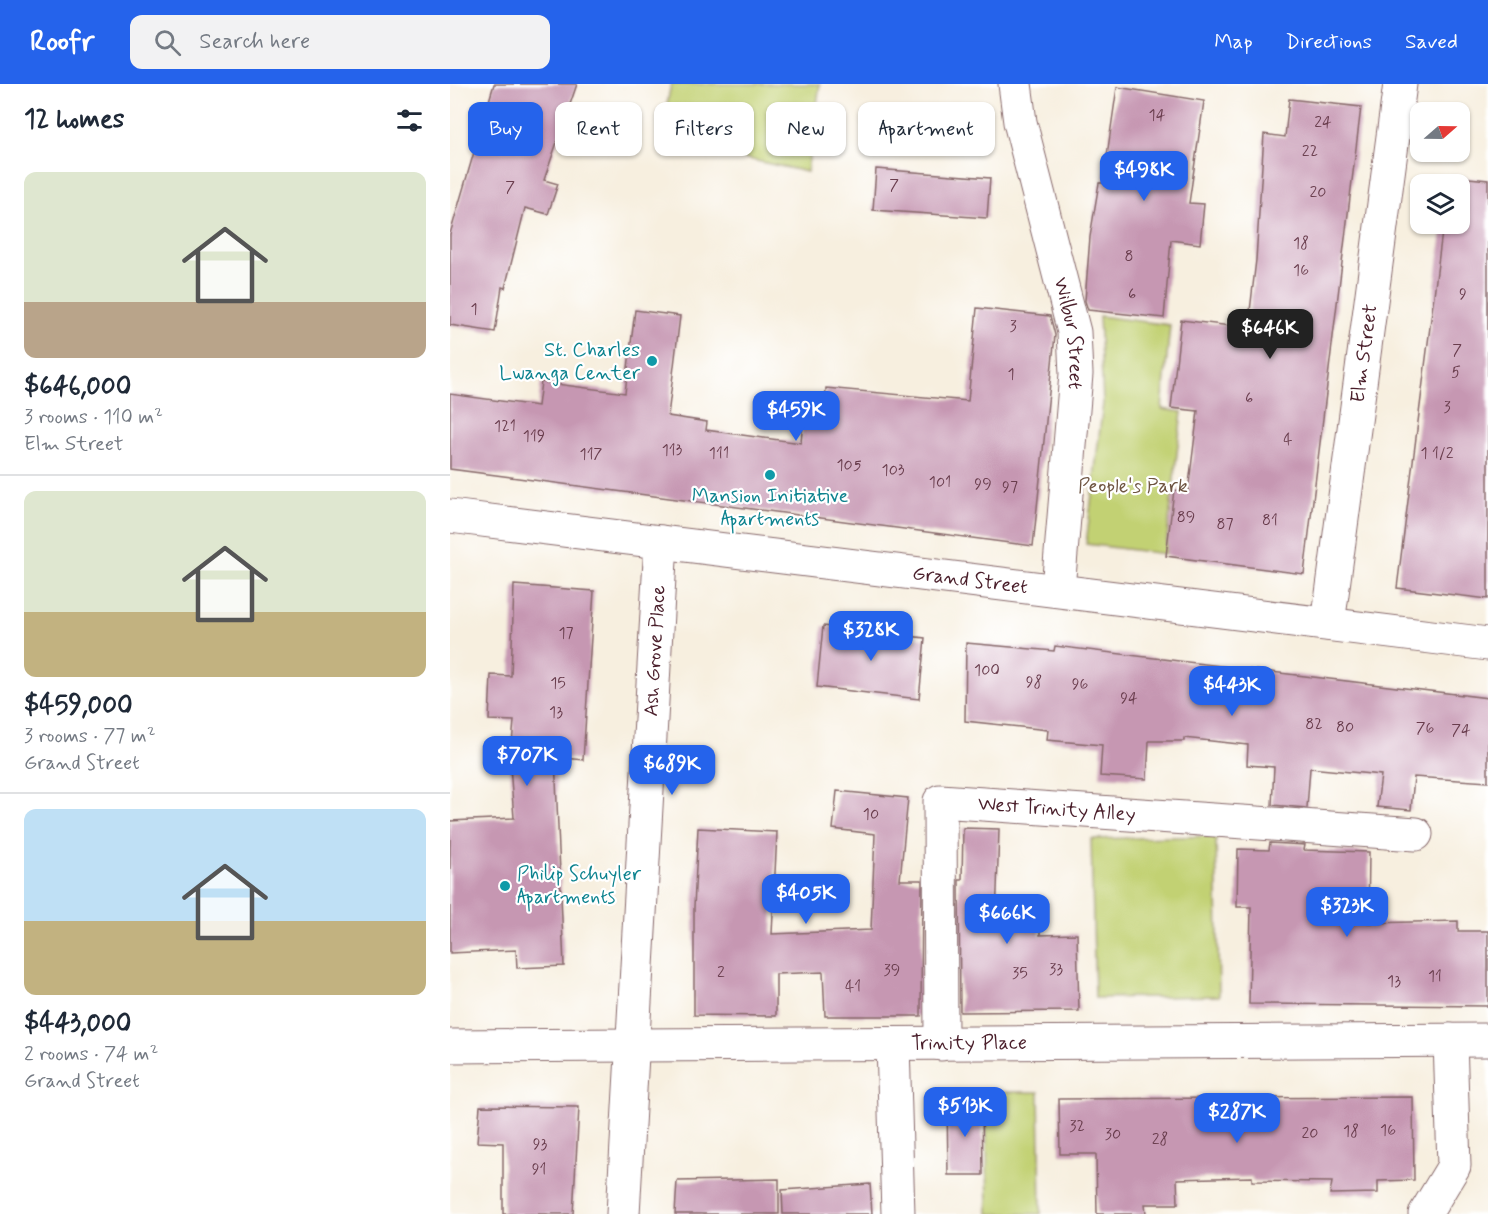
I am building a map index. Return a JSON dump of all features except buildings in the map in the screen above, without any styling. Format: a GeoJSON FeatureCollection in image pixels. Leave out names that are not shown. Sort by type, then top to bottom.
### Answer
{"type":"FeatureCollection","features":[{"type":"Feature","properties":{"kind":"street","name":"Wilbur Street"},"geometry":{"type":"LineString","coordinates":[[1015,84],[1020,122],[1074,332],[1076,374],[1058,589]]}},
{"type":"Feature","properties":{"kind":"street","name":"Elm Street"},"geometry":{"type":"LineString","coordinates":[[1328,624],[1400,84]]}},
{"type":"Feature","properties":{"kind":"street","name":"Grand Street"},"geometry":{"type":"LineString","coordinates":[[450,516],[1058,589],[1488,644]]}},
{"type":"Feature","properties":{"kind":"street","name":"Ash Grove Place"},"geometry":{"type":"LineString","coordinates":[[623,1214],[662,542]]}},
{"type":"Feature","properties":{"kind":"street","name":"West Trinity Alley"},"geometry":{"type":"LineString","coordinates":[[941,1044],[940,801],[1416,834]]}},
{"type":"Feature","properties":{"kind":"street"},"geometry":{"type":"LineString","coordinates":[[1425,1214],[1454,1166],[1450,1040]]}},
{"type":"Feature","properties":{"kind":"street","name":"Trinity Place"},"geometry":{"type":"LineString","coordinates":[[450,1046],[1488,1040]]}},
{"type":"Feature","properties":{"kind":"street"},"geometry":{"type":"LineString","coordinates":[[893,1044],[898,1214]]}},
{"type":"Feature","properties":{"kind":"green space"},"geometry":{"type":"Polygon","coordinates":[[[671,84],[820,84],[817,102],[766,102],[766,156],[809,156],[807,172],[734,156],[754,156],[754,102],[667,102],[671,84]]]}},
{"type":"Feature","properties":{"kind":"green space","name":"People's Park"},"geometry":{"type":"Polygon","coordinates":[[[1099,316],[1170,325],[1162,409],[1182,412],[1165,554],[1086,544],[1103,403],[1099,316]]]}},
{"type":"Feature","properties":{"kind":"green space"},"geometry":{"type":"Polygon","coordinates":[[[1216,836],[1219,996],[1095,998],[1091,839],[1216,836]]]}},
{"type":"Feature","properties":{"kind":"green space"},"geometry":{"type":"Polygon","coordinates":[[[986,1092],[1039,1092],[1041,1214],[988,1214],[986,1092]]]}},
{"type":"Feature","properties":{"kind":"place","name":"St. Charles Lwanga Center"},"geometry":{"type":"Point","coordinates":[652,361]}},
{"type":"Feature","properties":{"kind":"place","name":"Mansion Initiative Apartments"},"geometry":{"type":"Point","coordinates":[770,475]}},
{"type":"Feature","properties":{"kind":"place","name":"Philip Schuyler Apartments"},"geometry":{"type":"Point","coordinates":[505,886]}}]}
